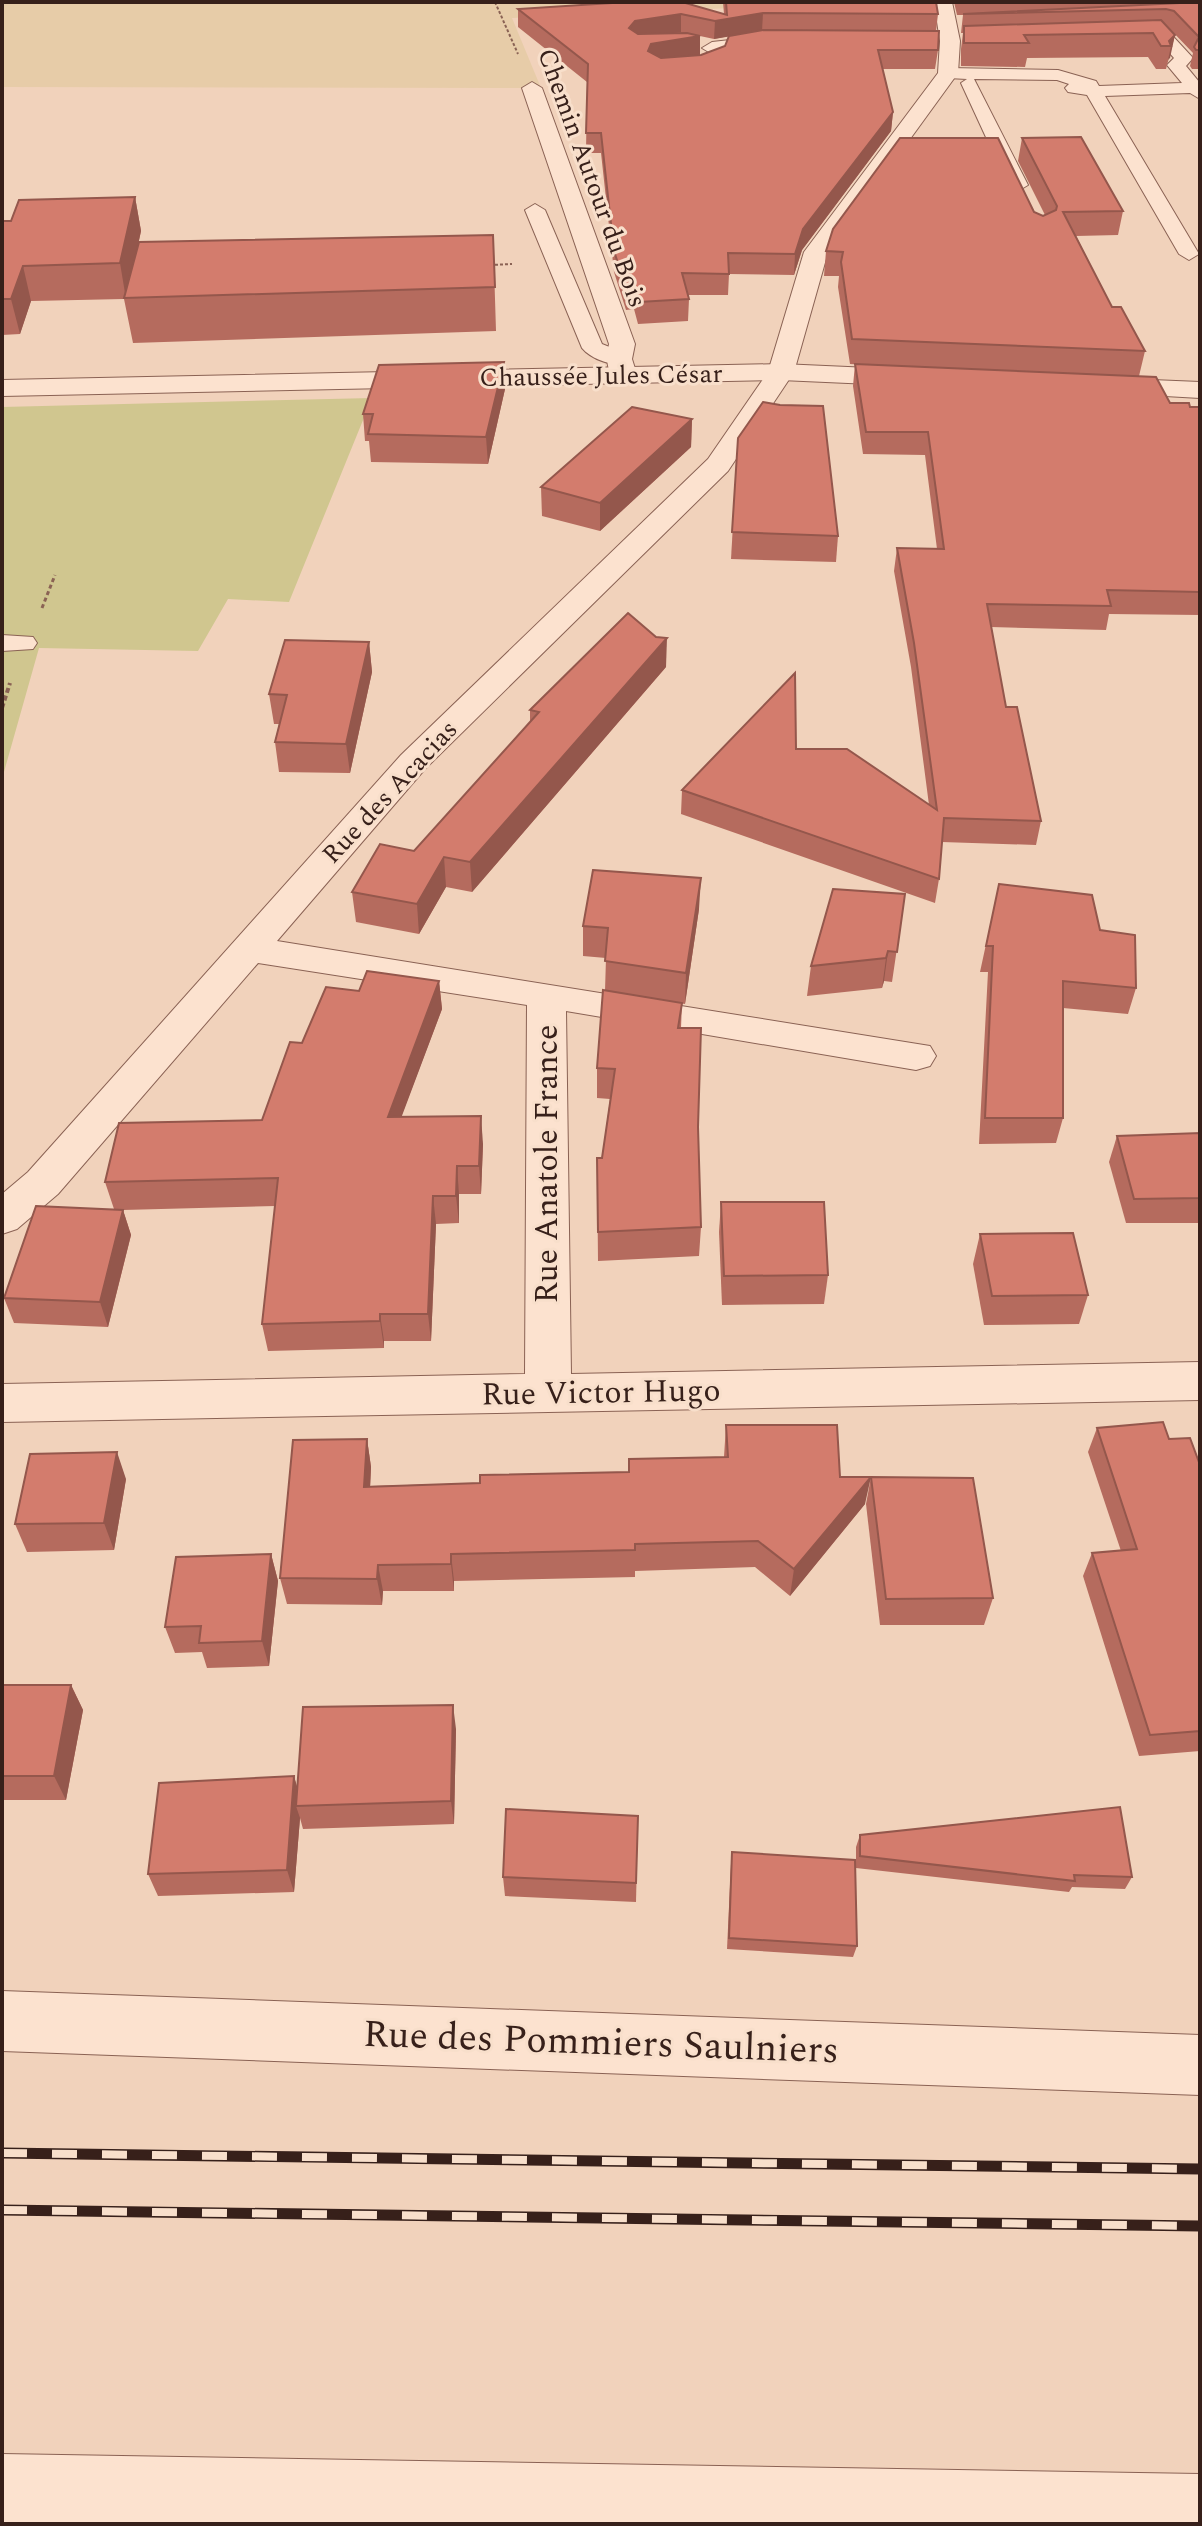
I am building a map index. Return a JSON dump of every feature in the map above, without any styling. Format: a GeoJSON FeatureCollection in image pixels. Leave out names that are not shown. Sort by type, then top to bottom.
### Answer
{"type":"FeatureCollection","features":[{"type":"Feature","properties":{"kind":"street"},"geometry":{"type":"LineString","coordinates":[[781,372],[816,252],[945,78],[952,29]]}},
{"type":"Feature","properties":{"kind":"street"},"geometry":{"type":"LineString","coordinates":[[699,65],[716,58],[717,53],[704,45],[762,40],[809,41]]}},
{"type":"Feature","properties":{"kind":"street","name":"Chemin Autour du Bois"},"geometry":{"type":"LineString","coordinates":[[532,88],[622,344],[621,367]]}},
{"type":"Feature","properties":{"kind":"street","name":"Chaussée Jules César"},"geometry":{"type":"LineString","coordinates":[[2,388],[621,367],[947,379]]}},
{"type":"Feature","properties":{"kind":"street","name":"Rue des Acacias"},"geometry":{"type":"LineString","coordinates":[[2,1218],[43,1183],[413,762],[718,465],[781,372]]}},
{"type":"Feature","properties":{"kind":"street"},"geometry":{"type":"LineString","coordinates":[[1073,385],[1200,390]]}},
{"type":"Feature","properties":{"kind":"street","name":"Rue Anatole France"},"geometry":{"type":"LineString","coordinates":[[248,949],[546,995],[548,1395]]}},
{"type":"Feature","properties":{"kind":"street"},"geometry":{"type":"LineString","coordinates":[[546,995],[916,1056]]}},
{"type":"Feature","properties":{"kind":"street","name":"Rue Victor Hugo"},"geometry":{"type":"LineString","coordinates":[[2,1403],[1200,1381]]}},
{"type":"Feature","properties":{"kind":"street","name":"Rue des Pommiers Saulniers"},"geometry":{"type":"LineString","coordinates":[[2,2021],[1200,2065]]}},
{"type":"Feature","properties":{"kind":"street"},"geometry":{"type":"LineString","coordinates":[[2,2488],[1200,2508]]}},
{"type":"Feature","properties":{"kind":"lane"},"geometry":{"type":"LineString","coordinates":[[1101,37],[1162,35],[1184,58],[1176,65],[1198,91]]}},
{"type":"Feature","properties":{"kind":"lane"},"geometry":{"type":"LineString","coordinates":[[945,78],[1058,75],[1090,85],[1189,254]]}},
{"type":"Feature","properties":{"kind":"lane"},"geometry":{"type":"LineString","coordinates":[[945,78],[970,83],[1047,83],[1094,91],[1198,91]]}},
{"type":"Feature","properties":{"kind":"lane"},"geometry":{"type":"LineString","coordinates":[[970,83],[1027,204]]}},
{"type":"Feature","properties":{"kind":"lane"},"geometry":{"type":"LineString","coordinates":[[535,210],[593,348],[621,367]]}},
{"type":"Feature","properties":{"kind":"path","name":"Chemin Autour du Bois"},"geometry":{"type":"LineString","coordinates":[[495,2],[532,88]]}},
{"type":"Feature","properties":{"kind":"path"},"geometry":{"type":"LineString","coordinates":[[480,265],[559,264]]}},
{"type":"Feature","properties":{"kind":"shaded area"},"geometry":{"type":"Polygon","coordinates":[[[2,2],[729,2],[731,8],[512,18],[541,88],[2,87],[2,2]]]}},
{"type":"Feature","properties":{"kind":"shaded area"},"geometry":{"type":"Polygon","coordinates":[[[372,398],[289,602],[228,599],[198,651],[39,648],[2,779],[2,407],[372,398]]]}},
{"type":"Feature","properties":{"kind":"building"},"geometry":{"type":"Polygon","coordinates":[[[682,2],[727,15],[726,2],[936,2],[938,14],[763,13],[715,21],[681,14],[635,21],[629,28],[638,34],[687,33],[700,36],[651,44],[648,51],[661,58],[701,55],[725,46],[729,36],[763,30],[939,31],[938,50],[878,50],[893,112],[803,229],[795,254],[728,253],[729,274],[682,273],[689,299],[639,302],[634,288],[626,288],[614,251],[601,133],[586,133],[588,64],[518,9],[682,2]]]}},
{"type":"Feature","properties":{"kind":"building"},"geometry":{"type":"Polygon","coordinates":[[[1200,2],[1200,50],[1194,47],[1199,37],[1174,11],[1166,9],[963,14],[1200,2]]]}},
{"type":"Feature","properties":{"kind":"building"},"geometry":{"type":"Polygon","coordinates":[[[1161,20],[1175,35],[1169,41],[1171,46],[1161,46],[1153,33],[1024,35],[1029,43],[964,43],[964,26],[1161,20]]]}},
{"type":"Feature","properties":{"kind":"building"},"geometry":{"type":"Polygon","coordinates":[[[1081,137],[1123,211],[1063,212],[1112,307],[1121,307],[1145,351],[852,339],[841,262],[843,252],[826,251],[833,229],[900,138],[998,138],[1034,212],[1043,216],[1056,210],[1057,206],[1022,138],[1081,137]]]}},
{"type":"Feature","properties":{"kind":"building"},"geometry":{"type":"Polygon","coordinates":[[[135,197],[120,263],[23,266],[11,299],[2,299],[2,221],[11,221],[19,200],[135,197]]]}},
{"type":"Feature","properties":{"kind":"building"},"geometry":{"type":"Polygon","coordinates":[[[493,235],[495,287],[124,298],[139,242],[493,235]]]}},
{"type":"Feature","properties":{"kind":"building"},"geometry":{"type":"Polygon","coordinates":[[[504,362],[486,437],[368,434],[373,414],[363,414],[379,365],[504,362]]]}},
{"type":"Feature","properties":{"kind":"building"},"geometry":{"type":"Polygon","coordinates":[[[855,364],[1156,377],[1170,403],[1189,403],[1190,407],[1200,407],[1200,592],[1107,590],[1111,606],[987,604],[1006,707],[1017,707],[1041,821],[944,818],[939,879],[682,790],[795,673],[796,749],[847,749],[937,810],[914,643],[897,548],[944,549],[928,432],[866,432],[855,364]]]}},
{"type":"Feature","properties":{"kind":"building"},"geometry":{"type":"Polygon","coordinates":[[[763,402],[823,406],[838,536],[732,532],[738,438],[763,402]]]}},
{"type":"Feature","properties":{"kind":"building"},"geometry":{"type":"Polygon","coordinates":[[[632,407],[692,419],[600,503],[541,487],[632,407]]]}},
{"type":"Feature","properties":{"kind":"building"},"geometry":{"type":"Polygon","coordinates":[[[628,613],[656,637],[667,638],[470,862],[444,857],[417,904],[352,892],[380,844],[414,851],[539,712],[530,710],[628,613]]]}},
{"type":"Feature","properties":{"kind":"building"},"geometry":{"type":"Polygon","coordinates":[[[285,640],[369,642],[346,744],[275,742],[287,695],[269,694],[285,640]]]}},
{"type":"Feature","properties":{"kind":"building"},"geometry":{"type":"Polygon","coordinates":[[[593,870],[701,878],[686,973],[605,961],[608,928],[583,926],[593,870]]]}},
{"type":"Feature","properties":{"kind":"building"},"geometry":{"type":"Polygon","coordinates":[[[999,884],[1092,895],[1100,930],[1135,935],[1136,988],[1063,981],[1063,1118],[985,1118],[993,946],[986,946],[999,884]]]}},
{"type":"Feature","properties":{"kind":"building"},"geometry":{"type":"Polygon","coordinates":[[[833,889],[905,894],[897,952],[888,951],[886,958],[811,966],[833,889]]]}},
{"type":"Feature","properties":{"kind":"building"},"geometry":{"type":"Polygon","coordinates":[[[367,971],[439,981],[388,1117],[481,1116],[479,1166],[457,1166],[456,1196],[433,1196],[428,1314],[380,1314],[380,1321],[262,1324],[278,1178],[105,1182],[119,1123],[262,1120],[290,1042],[302,1043],[326,987],[359,991],[367,971]]]}},
{"type":"Feature","properties":{"kind":"building"},"geometry":{"type":"Polygon","coordinates":[[[603,990],[682,1003],[678,1028],[701,1028],[698,1127],[701,1227],[598,1232],[597,1158],[602,1158],[615,1069],[597,1068],[603,990]]]}},
{"type":"Feature","properties":{"kind":"building"},"geometry":{"type":"Polygon","coordinates":[[[1200,1133],[1200,1198],[1134,1199],[1117,1136],[1200,1133]]]}},
{"type":"Feature","properties":{"kind":"building"},"geometry":{"type":"Polygon","coordinates":[[[721,1202],[824,1202],[828,1275],[724,1276],[721,1202]]]}},
{"type":"Feature","properties":{"kind":"building"},"geometry":{"type":"Polygon","coordinates":[[[36,1206],[123,1210],[100,1302],[4,1298],[36,1206]]]}},
{"type":"Feature","properties":{"kind":"building"},"geometry":{"type":"Polygon","coordinates":[[[1073,1233],[1088,1295],[992,1296],[980,1234],[1073,1233]]]}},
{"type":"Feature","properties":{"kind":"building"},"geometry":{"type":"Polygon","coordinates":[[[1163,1422],[1169,1439],[1190,1438],[1200,1465],[1200,1731],[1150,1735],[1092,1553],[1137,1549],[1097,1428],[1163,1422]]]}},
{"type":"Feature","properties":{"kind":"building"},"geometry":{"type":"Polygon","coordinates":[[[726,1425],[837,1425],[840,1477],[871,1477],[794,1569],[758,1541],[635,1544],[635,1550],[451,1554],[451,1564],[378,1565],[377,1579],[280,1578],[293,1440],[367,1439],[364,1487],[480,1483],[480,1475],[629,1472],[629,1459],[728,1457],[726,1425]]]}},
{"type":"Feature","properties":{"kind":"building"},"geometry":{"type":"Polygon","coordinates":[[[117,1452],[104,1523],[15,1524],[30,1454],[117,1452]]]}},
{"type":"Feature","properties":{"kind":"building"},"geometry":{"type":"Polygon","coordinates":[[[871,1477],[973,1478],[993,1598],[886,1599],[871,1477]]]}},
{"type":"Feature","properties":{"kind":"building"},"geometry":{"type":"Polygon","coordinates":[[[271,1554],[262,1641],[199,1643],[201,1626],[165,1627],[176,1557],[271,1554]]]}},
{"type":"Feature","properties":{"kind":"building"},"geometry":{"type":"Polygon","coordinates":[[[2,1685],[71,1685],[54,1776],[2,1776],[2,1685]]]}},
{"type":"Feature","properties":{"kind":"building"},"geometry":{"type":"Polygon","coordinates":[[[453,1705],[451,1801],[296,1806],[303,1707],[453,1705]]]}},
{"type":"Feature","properties":{"kind":"building"},"geometry":{"type":"Polygon","coordinates":[[[294,1776],[287,1870],[148,1874],[159,1783],[294,1776]]]}},
{"type":"Feature","properties":{"kind":"building"},"geometry":{"type":"Polygon","coordinates":[[[1120,1807],[1132,1877],[1074,1875],[1075,1881],[860,1856],[860,1835],[1120,1807]]]}},
{"type":"Feature","properties":{"kind":"building"},"geometry":{"type":"Polygon","coordinates":[[[506,1809],[638,1816],[636,1883],[503,1877],[506,1809]]]}},
{"type":"Feature","properties":{"kind":"building"},"geometry":{"type":"Polygon","coordinates":[[[732,1852],[855,1860],[857,1946],[729,1938],[732,1852]]]}},
{"type":"Feature","properties":{"kind":"railway"},"geometry":{"type":"LineString","coordinates":[[2,2153],[1200,2169]]}},
{"type":"Feature","properties":{"kind":"railway"},"geometry":{"type":"LineString","coordinates":[[2,2210],[1200,2226]]}}]}
